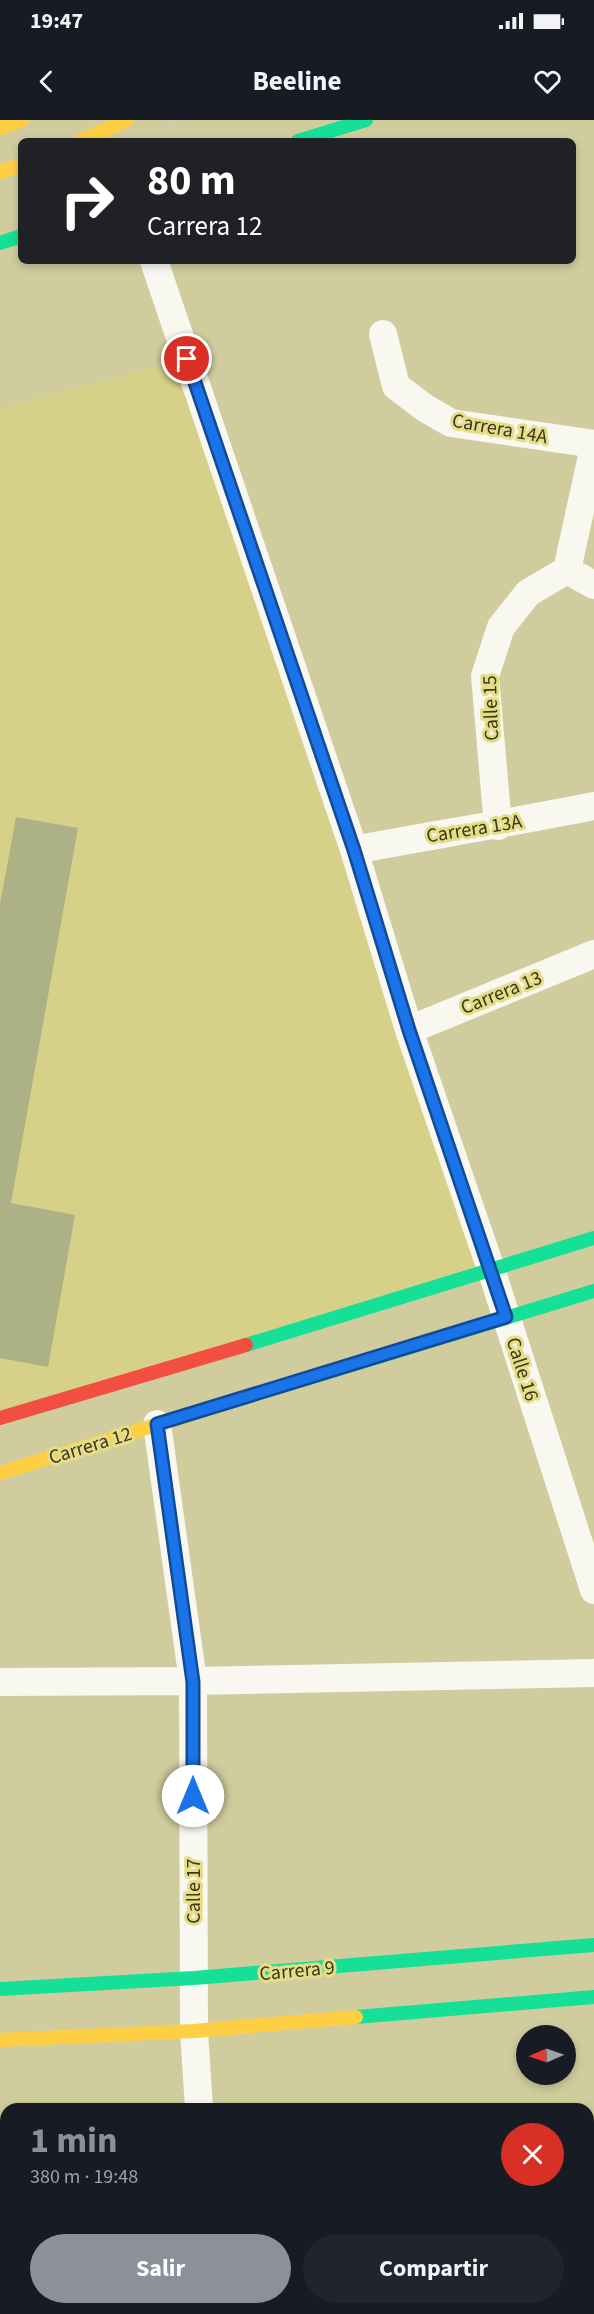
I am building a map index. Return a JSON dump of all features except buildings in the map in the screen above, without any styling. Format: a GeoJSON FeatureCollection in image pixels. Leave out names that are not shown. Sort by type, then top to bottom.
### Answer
{"type":"FeatureCollection","features":[{"type":"Feature","properties":{"kind":"main road"},"geometry":{"type":"LineString","coordinates":[[0,128],[22,120]]}},
{"type":"Feature","properties":{"kind":"main road"},"geometry":{"type":"LineString","coordinates":[[87,138],[127,120]]}},
{"type":"Feature","properties":{"kind":"main road"},"geometry":{"type":"LineString","coordinates":[[308,138],[366,120]]}},
{"type":"Feature","properties":{"kind":"main road"},"geometry":{"type":"LineString","coordinates":[[0,172],[18,166]]}},
{"type":"Feature","properties":{"kind":"main road"},"geometry":{"type":"LineString","coordinates":[[0,243],[18,237]]}},
{"type":"Feature","properties":{"kind":"main road"},"geometry":{"type":"LineString","coordinates":[[0,1418],[149,1375],[594,1238]]}},
{"type":"Feature","properties":{"kind":"main road","name":"Carrera 12"},"geometry":{"type":"LineString","coordinates":[[0,1473],[594,1291]]}},
{"type":"Feature","properties":{"kind":"main road","name":"Carrera 9"},"geometry":{"type":"LineString","coordinates":[[0,1989],[194,1978],[594,1946]]}},
{"type":"Feature","properties":{"kind":"main road"},"geometry":{"type":"LineString","coordinates":[[0,2040],[194,2031],[594,1997]]}},
{"type":"Feature","properties":{"kind":"street","name":"Calle 16"},"geometry":{"type":"LineString","coordinates":[[155,264],[354,850],[409,1030],[491,1269],[594,1590]]}},
{"type":"Feature","properties":{"kind":"street","name":"Carrera 14A"},"geometry":{"type":"LineString","coordinates":[[383,334],[396,386],[425,408],[451,423],[594,446]]}},
{"type":"Feature","properties":{"kind":"street"},"geometry":{"type":"LineString","coordinates":[[594,446],[567,570],[594,585]]}},
{"type":"Feature","properties":{"kind":"street","name":"Calle 15"},"geometry":{"type":"LineString","coordinates":[[498,826],[485,676],[501,627],[528,593],[567,570]]}},
{"type":"Feature","properties":{"kind":"street","name":"Carrera 13A"},"geometry":{"type":"LineString","coordinates":[[354,850],[442,833],[498,826],[594,806]]}},
{"type":"Feature","properties":{"kind":"street","name":"Carrera 13"},"geometry":{"type":"LineString","coordinates":[[409,1030],[594,954]]}},
{"type":"Feature","properties":{"kind":"street","name":"Calle 17"},"geometry":{"type":"LineString","coordinates":[[157,1424],[193,1682],[194,2031],[199,2103]]}},
{"type":"Feature","properties":{"kind":"street"},"geometry":{"type":"LineString","coordinates":[[0,1682],[193,1682],[594,1673]]}},
{"type":"Feature","properties":{"kind":"shaded area"},"geometry":{"type":"Polygon","coordinates":[[[187,359],[491,1269],[0,1412],[0,408],[187,359]]]}},
{"type":"Feature","properties":{"kind":"traffic: fast"},"geometry":{"type":"LineString","coordinates":[[308,138],[366,120]]}},
{"type":"Feature","properties":{"kind":"traffic: fast"},"geometry":{"type":"LineString","coordinates":[[0,243],[18,237]]}},
{"type":"Feature","properties":{"kind":"traffic: fast"},"geometry":{"type":"LineString","coordinates":[[246,1345],[594,1238]]}},
{"type":"Feature","properties":{"kind":"traffic: fast"},"geometry":{"type":"LineString","coordinates":[[217,1406],[594,1291]]}},
{"type":"Feature","properties":{"kind":"traffic: fast"},"geometry":{"type":"LineString","coordinates":[[0,1989],[194,1978],[594,1945]]}},
{"type":"Feature","properties":{"kind":"traffic: fast"},"geometry":{"type":"LineString","coordinates":[[356,2017],[594,1997]]}},
{"type":"Feature","properties":{"kind":"traffic: slow"},"geometry":{"type":"LineString","coordinates":[[0,128],[22,120]]}},
{"type":"Feature","properties":{"kind":"traffic: slow"},"geometry":{"type":"LineString","coordinates":[[87,138],[127,120]]}},
{"type":"Feature","properties":{"kind":"traffic: slow"},"geometry":{"type":"LineString","coordinates":[[0,172],[18,166]]}},
{"type":"Feature","properties":{"kind":"traffic: slow"},"geometry":{"type":"LineString","coordinates":[[0,1473],[217,1406]]}},
{"type":"Feature","properties":{"kind":"traffic: slow"},"geometry":{"type":"LineString","coordinates":[[0,2040],[194,2031],[356,2017]]}},
{"type":"Feature","properties":{"kind":"traffic: jam"},"geometry":{"type":"LineString","coordinates":[[0,1418],[246,1345]]}},
{"type":"Feature","properties":{"kind":"route"},"geometry":{"type":"LineString","coordinates":[[187,359],[354,850],[409,1030],[506,1317],[157,1424],[193,1682],[193,1796]]}}]}
